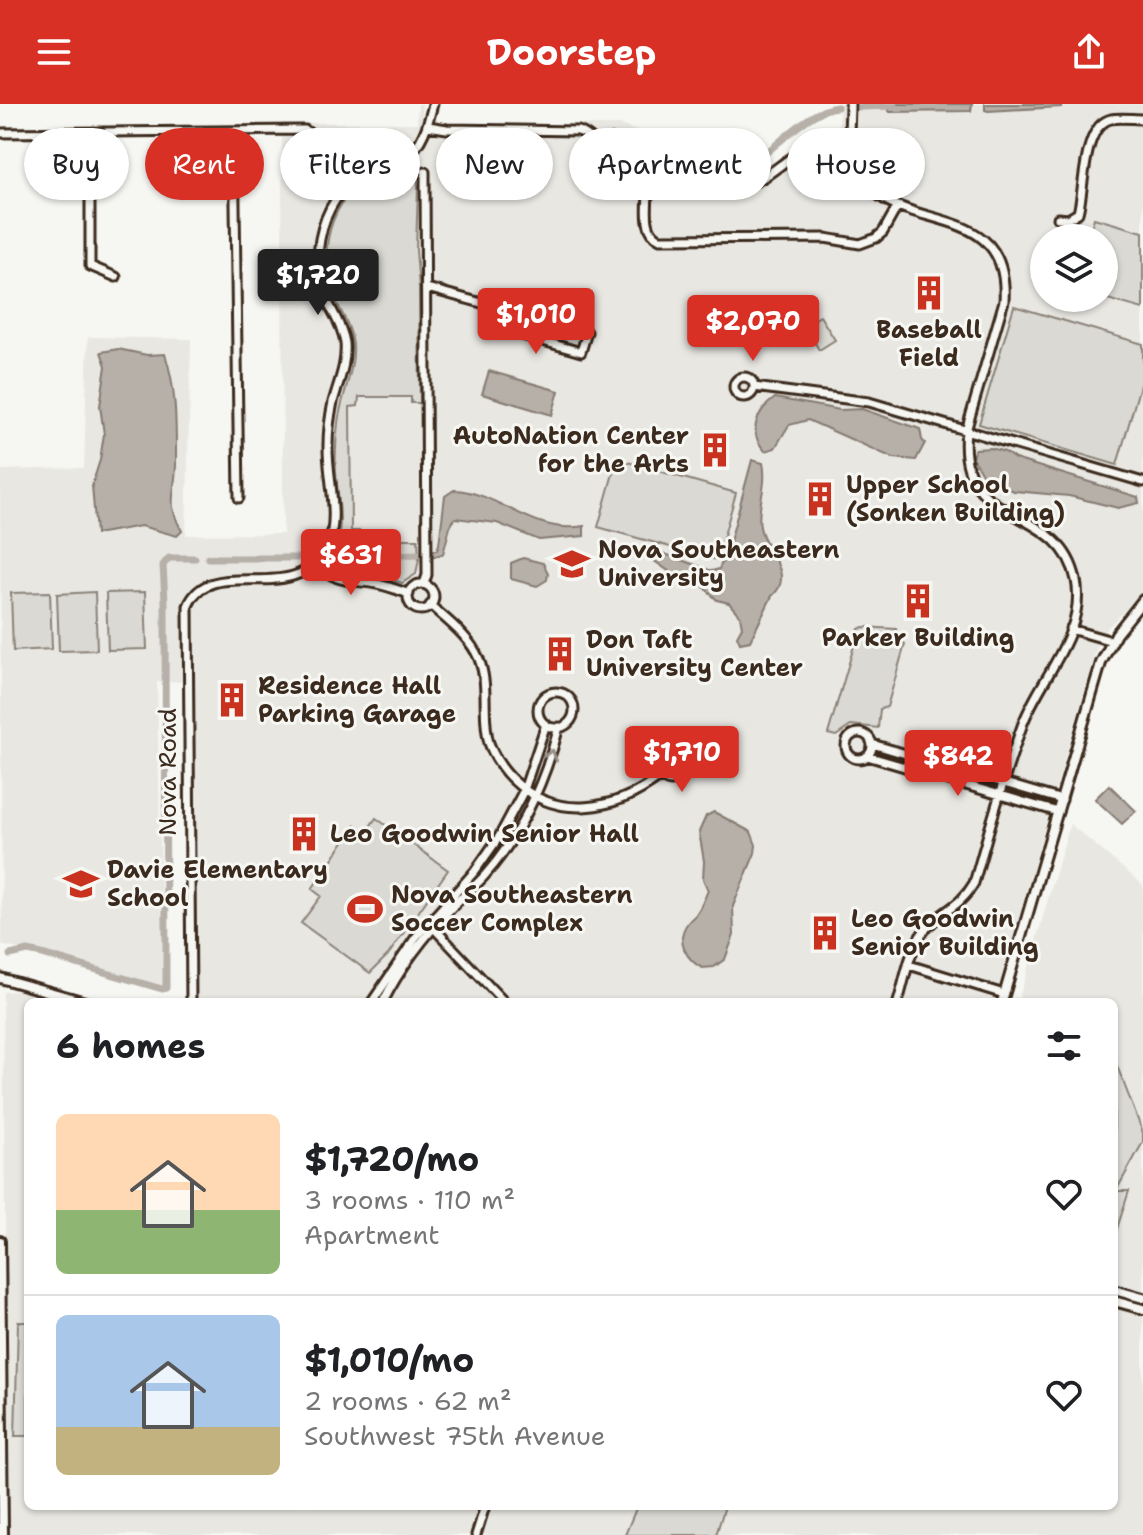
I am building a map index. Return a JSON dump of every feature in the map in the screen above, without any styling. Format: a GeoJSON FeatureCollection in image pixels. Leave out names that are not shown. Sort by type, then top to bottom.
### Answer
{"type":"FeatureCollection","features":[{"type":"Feature","properties":{"kind":"street"},"geometry":{"type":"LineString","coordinates":[[409,594],[380,584],[340,581],[316,563],[329,544],[332,533],[328,441],[345,352],[341,326],[329,305],[321,280],[318,254],[322,230],[332,205],[348,185],[369,171],[404,159],[424,136],[432,104]]}},
{"type":"Feature","properties":{"kind":"street"},"geometry":{"type":"LineString","coordinates":[[850,104],[850,128]]}},
{"type":"Feature","properties":{"kind":"street"},"geometry":{"type":"LineString","coordinates":[[1058,218],[1068,219],[1078,213],[1090,140],[1098,128],[1110,120],[1143,119]]}},
{"type":"Feature","properties":{"kind":"street"},"geometry":{"type":"LineString","coordinates":[[428,126],[569,131]]}},
{"type":"Feature","properties":{"kind":"street"},"geometry":{"type":"LineString","coordinates":[[0,133],[24,133]]}},
{"type":"Feature","properties":{"kind":"street"},"geometry":{"type":"LineString","coordinates":[[424,584],[427,575],[425,172]]}},
{"type":"Feature","properties":{"kind":"street"},"geometry":{"type":"LineString","coordinates":[[90,200],[90,266],[116,277]]}},
{"type":"Feature","properties":{"kind":"street"},"geometry":{"type":"LineString","coordinates":[[235,200],[239,498]]}},
{"type":"Feature","properties":{"kind":"street"},"geometry":{"type":"LineString","coordinates":[[648,200],[649,229],[653,236],[660,239],[822,238],[860,244],[883,232],[897,207]]}},
{"type":"Feature","properties":{"kind":"street"},"geometry":{"type":"LineString","coordinates":[[887,200],[897,207],[967,227],[981,235],[999,261],[1005,287],[1001,315],[966,431],[963,453],[978,490],[996,506],[1043,530],[1064,552],[1071,564],[1077,597],[1070,629],[1053,669],[1030,705],[968,893],[956,907],[938,917],[923,931],[899,998]]}},
{"type":"Feature","properties":{"kind":"street"},"geometry":{"type":"LineString","coordinates":[[427,288],[587,332],[581,352],[498,328],[504,310]]}},
{"type":"Feature","properties":{"kind":"street"},"geometry":{"type":"LineString","coordinates":[[754,387],[869,402],[1143,482]]}},
{"type":"Feature","properties":{"kind":"street","name":"Nova Road"},"geometry":{"type":"LineString","coordinates":[[191,998],[187,613],[196,592],[206,584],[289,579],[316,563]]}},
{"type":"Feature","properties":{"kind":"street"},"geometry":{"type":"LineString","coordinates":[[424,584],[433,593],[430,605],[423,609],[415,608],[409,594],[416,585],[424,584]]}},
{"type":"Feature","properties":{"kind":"street"},"geometry":{"type":"LineString","coordinates":[[909,965],[1003,998],[1101,663],[1112,641],[1143,600]]}},
{"type":"Feature","properties":{"kind":"street"},"geometry":{"type":"LineString","coordinates":[[430,605],[461,634],[478,656],[486,682],[485,719],[490,746],[499,764],[524,790],[567,807],[592,807],[625,799],[661,776]]}},
{"type":"Feature","properties":{"kind":"street"},"geometry":{"type":"LineString","coordinates":[[1070,629],[1112,641]]}},
{"type":"Feature","properties":{"kind":"street"},"geometry":{"type":"LineString","coordinates":[[385,998],[431,925],[495,864],[519,827],[535,796],[559,727],[572,718],[574,707],[569,698],[560,692],[545,696],[539,705],[540,716],[546,724],[559,727]]}},
{"type":"Feature","properties":{"kind":"street"},"geometry":{"type":"LineString","coordinates":[[375,998],[480,865],[507,824],[524,790],[546,724]]}},
{"type":"Feature","properties":{"kind":"street"},"geometry":{"type":"LineString","coordinates":[[1058,812],[867,756],[860,759],[852,757],[846,743],[851,735],[859,733],[867,736],[872,744],[1062,800]]}},
{"type":"Feature","properties":{"kind":"street"},"geometry":{"type":"LineString","coordinates":[[867,756],[872,744]]}},
{"type":"Feature","properties":{"kind":"street"},"geometry":{"type":"LineString","coordinates":[[431,925],[500,998]]}},
{"type":"Feature","properties":{"kind":"street"},"geometry":{"type":"LineString","coordinates":[[0,978],[71,998]]}},
{"type":"Feature","properties":{"kind":"street"},"geometry":{"type":"LineString","coordinates":[[0,1241],[3,1535]]}},
{"type":"Feature","properties":{"kind":"street"},"geometry":{"type":"LineString","coordinates":[[1118,1291],[1143,1298]]}},
{"type":"Feature","properties":{"kind":"street"},"geometry":{"type":"LineString","coordinates":[[1118,1302],[1143,1309]]}},
{"type":"Feature","properties":{"kind":"street"},"geometry":{"type":"LineString","coordinates":[[476,1535],[484,1510]]}},
{"type":"Feature","properties":{"kind":"shaded area","name":"Nova Southeastern University"},"geometry":{"type":"Polygon","coordinates":[[[418,104],[422,104],[423,124],[620,125],[628,128],[569,128],[569,200],[771,200],[771,168],[787,158],[787,200],[925,200],[925,128],[839,128],[839,104],[1143,104],[1143,592],[1107,628],[1097,648],[995,998],[196,998],[191,681],[157,682],[163,986],[2,945],[0,470],[84,468],[88,337],[191,339],[186,535],[283,534],[282,200],[420,200],[420,128],[282,128],[282,123],[417,123],[418,104]]]}},
{"type":"Feature","properties":{"kind":"shaded area"},"geometry":{"type":"Polygon","coordinates":[[[884,104],[972,104],[971,111],[890,112],[884,104]]]}},
{"type":"Feature","properties":{"kind":"shaded area"},"geometry":{"type":"Polygon","coordinates":[[[985,104],[1061,104],[1061,107],[988,111],[985,104]]]}},
{"type":"Feature","properties":{"kind":"shaded area"},"geometry":{"type":"Polygon","coordinates":[[[344,200],[418,200],[420,403],[411,403],[411,397],[359,397],[358,406],[350,407],[351,531],[360,531],[361,539],[418,539],[416,574],[402,583],[345,571],[329,561],[340,527],[336,441],[352,364],[353,344],[331,287],[326,261],[329,235],[344,200]]]}},
{"type":"Feature","properties":{"kind":"shaded area"},"geometry":{"type":"Polygon","coordinates":[[[1094,218],[1115,224],[1092,224],[1094,218]]]}},
{"type":"Feature","properties":{"kind":"shaded area"},"geometry":{"type":"Polygon","coordinates":[[[1118,225],[1143,232],[1143,309],[1118,302],[1118,225]]]}},
{"type":"Feature","properties":{"kind":"shaded area"},"geometry":{"type":"Polygon","coordinates":[[[1014,306],[1143,344],[1143,375],[1117,465],[979,424],[1014,306]]]}},
{"type":"Feature","properties":{"kind":"shaded area"},"geometry":{"type":"Polygon","coordinates":[[[820,316],[835,340],[819,350],[805,325],[820,316]]]}},
{"type":"Feature","properties":{"kind":"shaded area"},"geometry":{"type":"Polygon","coordinates":[[[118,349],[147,355],[165,354],[175,409],[173,506],[182,531],[177,536],[141,526],[96,534],[92,485],[104,434],[100,406],[106,366],[101,352],[118,349]]]}},
{"type":"Feature","properties":{"kind":"shaded area"},"geometry":{"type":"Polygon","coordinates":[[[489,371],[559,391],[552,415],[482,394],[489,371]]]}},
{"type":"Feature","properties":{"kind":"shaded area"},"geometry":{"type":"Polygon","coordinates":[[[775,398],[840,410],[862,409],[920,429],[925,443],[916,460],[893,458],[808,420],[789,425],[775,448],[765,451],[757,437],[756,423],[775,398]]]}},
{"type":"Feature","properties":{"kind":"shaded area"},"geometry":{"type":"Polygon","coordinates":[[[991,448],[1015,459],[1138,497],[1139,503],[1118,508],[1069,496],[1014,491],[986,481],[972,457],[975,449],[991,448]]]}},
{"type":"Feature","properties":{"kind":"shaded area"},"geometry":{"type":"Polygon","coordinates":[[[617,459],[736,493],[717,560],[598,527],[617,459]]]}},
{"type":"Feature","properties":{"kind":"shaded area"},"geometry":{"type":"Polygon","coordinates":[[[752,460],[763,463],[760,527],[780,570],[781,579],[750,641],[740,643],[737,636],[742,627],[740,616],[729,603],[717,600],[699,582],[673,574],[647,556],[651,549],[712,571],[719,569],[728,549],[752,460]]]}},
{"type":"Feature","properties":{"kind":"shaded area"},"geometry":{"type":"Polygon","coordinates":[[[454,490],[471,492],[548,524],[584,526],[584,536],[539,540],[497,523],[455,518],[443,554],[432,557],[433,550],[437,550],[439,544],[445,496],[454,490]]]}},
{"type":"Feature","properties":{"kind":"shaded area"},"geometry":{"type":"Polygon","coordinates":[[[523,558],[543,563],[548,573],[547,580],[537,586],[511,579],[511,563],[523,558]]]}},
{"type":"Feature","properties":{"kind":"shaded area"},"geometry":{"type":"Polygon","coordinates":[[[50,592],[52,649],[13,651],[11,593],[50,592]]]}},
{"type":"Feature","properties":{"kind":"shaded area"},"geometry":{"type":"Polygon","coordinates":[[[95,592],[97,650],[59,651],[57,594],[95,592]]]}},
{"type":"Feature","properties":{"kind":"shaded area"},"geometry":{"type":"Polygon","coordinates":[[[145,592],[147,649],[108,650],[106,593],[145,592]]]}},
{"type":"Feature","properties":{"kind":"shaded area"},"geometry":{"type":"Polygon","coordinates":[[[859,629],[896,629],[897,637],[905,644],[887,707],[880,709],[878,728],[852,725],[836,736],[828,734],[859,629]]]}},
{"type":"Feature","properties":{"kind":"shaded area"},"geometry":{"type":"Polygon","coordinates":[[[1109,785],[1136,811],[1122,824],[1095,799],[1109,785]]]}},
{"type":"Feature","properties":{"kind":"shaded area"},"geometry":{"type":"Polygon","coordinates":[[[714,812],[751,832],[756,845],[733,906],[734,935],[725,959],[714,967],[702,968],[687,955],[682,937],[708,890],[703,879],[704,861],[699,832],[706,816],[714,812]]]}},
{"type":"Feature","properties":{"kind":"shaded area","name":"Nova Southeastern Soccer Complex"},"geometry":{"type":"Polygon","coordinates":[[[376,818],[448,870],[388,955],[370,973],[301,923],[321,896],[312,889],[355,825],[366,832],[376,818]]]}},
{"type":"Feature","properties":{"kind":"shaded area"},"geometry":{"type":"Polygon","coordinates":[[[1070,824],[1143,885],[1143,1535],[8,1535],[3,992],[20,991],[44,998],[24,998],[24,1510],[1118,1510],[1118,998],[1019,998],[1070,824]]]}},
{"type":"Feature","properties":{"kind":"shaded area"},"geometry":{"type":"Polygon","coordinates":[[[1118,1068],[1143,1133],[1143,1142],[1118,1187],[1118,1068]]]}},
{"type":"Feature","properties":{"kind":"shaded area"},"geometry":{"type":"Polygon","coordinates":[[[1118,1191],[1129,1191],[1118,1225],[1118,1191]]]}},
{"type":"Feature","properties":{"kind":"shaded area"},"geometry":{"type":"Polygon","coordinates":[[[18,1322],[24,1322],[24,1436],[15,1436],[18,1322]]]}},
{"type":"Feature","properties":{"kind":"shaded area"},"geometry":{"type":"Polygon","coordinates":[[[635,1510],[724,1510],[716,1535],[625,1535],[635,1510]]]}},
{"type":"Feature","properties":{"kind":"waterway"},"geometry":{"type":"LineString","coordinates":[[860,107],[894,106]]}},
{"type":"Feature","properties":{"kind":"waterway"},"geometry":{"type":"LineString","coordinates":[[771,148],[816,114],[837,107]]}},
{"type":"Feature","properties":{"kind":"waterway"},"geometry":{"type":"LineString","coordinates":[[339,557],[418,554]]}},
{"type":"Feature","properties":{"kind":"waterway"},"geometry":{"type":"LineString","coordinates":[[10,955],[28,951],[166,988],[163,565],[169,558],[195,558]]}},
{"type":"Feature","properties":{"kind":"waterway"},"geometry":{"type":"LineString","coordinates":[[208,558],[296,558]]}},
{"type":"Feature","properties":{"kind":"place","name":"Baseball Field"},"geometry":{"type":"Point","coordinates":[929,293]}},
{"type":"Feature","properties":{"kind":"place","name":"AutoNation Center for the Arts"},"geometry":{"type":"Point","coordinates":[715,450]}},
{"type":"Feature","properties":{"kind":"place","name":"Upper School (Sonken Building)"},"geometry":{"type":"Point","coordinates":[820,499]}},
{"type":"Feature","properties":{"kind":"place","name":"Nova Southeastern University"},"geometry":{"type":"Point","coordinates":[572,564]}},
{"type":"Feature","properties":{"kind":"place","name":"Parker Building"},"geometry":{"type":"Point","coordinates":[918,601]}},
{"type":"Feature","properties":{"kind":"place","name":"Don Taft University Center"},"geometry":{"type":"Point","coordinates":[560,654]}},
{"type":"Feature","properties":{"kind":"place","name":"Residence Hall Parking Garage"},"geometry":{"type":"Point","coordinates":[232,700]}},
{"type":"Feature","properties":{"kind":"place","name":"Leo Goodwin Senior Hall"},"geometry":{"type":"Point","coordinates":[304,834]}},
{"type":"Feature","properties":{"kind":"place","name":"Davie Elementary School"},"geometry":{"type":"Point","coordinates":[81,884]}},
{"type":"Feature","properties":{"kind":"place","name":"Nova Southeastern Soccer Complex"},"geometry":{"type":"Point","coordinates":[365,909]}},
{"type":"Feature","properties":{"kind":"place","name":"Leo Goodwin Senior Building"},"geometry":{"type":"Point","coordinates":[825,933]}}]}
